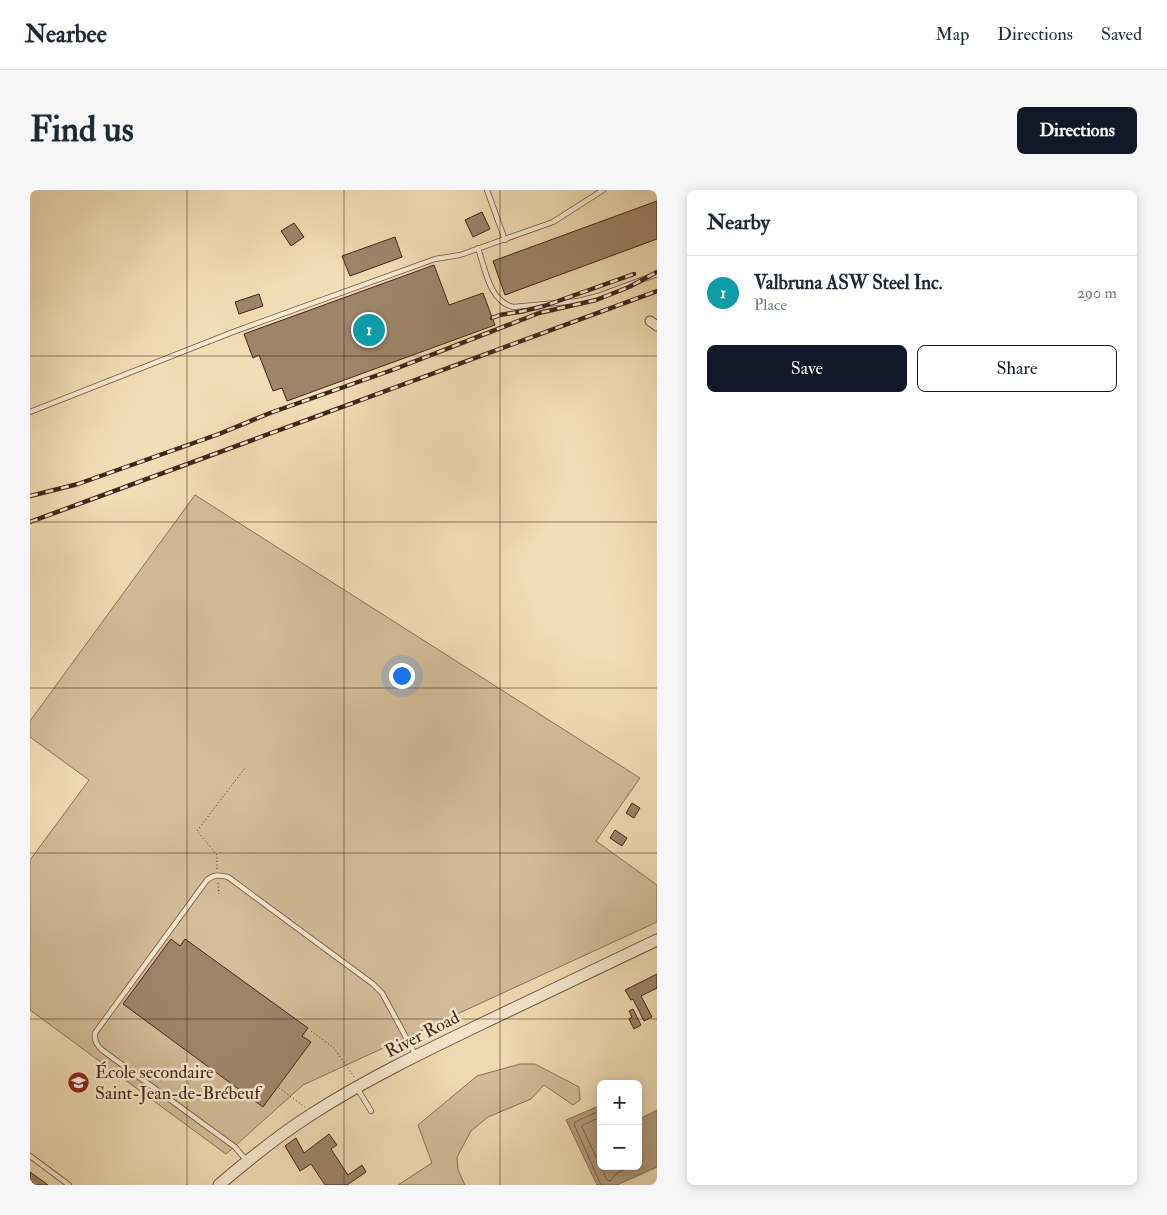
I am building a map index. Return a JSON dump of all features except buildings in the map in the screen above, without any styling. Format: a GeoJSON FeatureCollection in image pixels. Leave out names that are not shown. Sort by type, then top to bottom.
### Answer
{"type":"FeatureCollection","features":[{"type":"Feature","properties":{"kind":"street","name":"River Road"},"geometry":{"type":"LineString","coordinates":[[218,1185],[247,1161],[313,1113],[358,1087],[416,1055],[657,940]]}},
{"type":"Feature","properties":{"kind":"lane"},"geometry":{"type":"LineString","coordinates":[[487,190],[505,240]]}},
{"type":"Feature","properties":{"kind":"lane"},"geometry":{"type":"LineString","coordinates":[[30,412],[242,329],[435,259],[460,254],[505,240],[553,222],[603,190]]}},
{"type":"Feature","properties":{"kind":"lane"},"geometry":{"type":"LineString","coordinates":[[478,248],[496,295],[503,303],[513,307],[578,301],[598,296],[657,274]]}},
{"type":"Feature","properties":{"kind":"lane"},"geometry":{"type":"LineString","coordinates":[[247,1161],[235,1147],[102,1050],[97,1045],[95,1033],[206,880],[212,875],[217,874],[228,877],[372,984],[382,993],[416,1055]]}},
{"type":"Feature","properties":{"kind":"lane"},"geometry":{"type":"LineString","coordinates":[[358,1087],[370,1111]]}},
{"type":"Feature","properties":{"kind":"lane"},"geometry":{"type":"LineString","coordinates":[[30,1156],[70,1185]]}},
{"type":"Feature","properties":{"kind":"path"},"geometry":{"type":"LineString","coordinates":[[218,894],[217,855],[196,831],[245,768]]}},
{"type":"Feature","properties":{"kind":"path"},"geometry":{"type":"LineString","coordinates":[[311,1031],[334,1048],[358,1087]]}},
{"type":"Feature","properties":{"kind":"path"},"geometry":{"type":"LineString","coordinates":[[173,1102],[183,1095],[187,1084],[194,1076]]}},
{"type":"Feature","properties":{"kind":"path"},"geometry":{"type":"LineString","coordinates":[[279,1088],[313,1113]]}},
{"type":"Feature","properties":{"kind":"shaded area"},"geometry":{"type":"Polygon","coordinates":[[[195,495],[640,778],[596,841],[657,885],[657,922],[303,1085],[226,1154],[30,1010],[30,860],[89,780],[30,737],[30,721],[195,495]]]}},
{"type":"Feature","properties":{"kind":"shaded area"},"geometry":{"type":"Polygon","coordinates":[[[520,1064],[535,1064],[579,1087],[580,1100],[573,1105],[544,1085],[531,1099],[488,1117],[471,1131],[457,1157],[458,1170],[465,1185],[398,1185],[432,1163],[418,1125],[477,1076],[520,1064]]]}},
{"type":"Feature","properties":{"kind":"water"},"geometry":{"type":"Polygon","coordinates":[[[597,1107],[597,1170],[642,1170],[642,1118],[657,1110],[657,1167],[617,1185],[597,1185],[566,1120],[597,1107]]]}},
{"type":"Feature","properties":{"kind":"railway"},"geometry":{"type":"LineString","coordinates":[[30,496],[78,484],[219,434],[270,413],[395,369],[539,313],[596,300],[629,287],[657,272]]}},
{"type":"Feature","properties":{"kind":"railway"},"geometry":{"type":"LineString","coordinates":[[519,312],[544,306],[634,274]]}},
{"type":"Feature","properties":{"kind":"railway"},"geometry":{"type":"LineString","coordinates":[[30,522],[657,291]]}},
{"type":"Feature","properties":{"kind":"railway"},"geometry":{"type":"LineString","coordinates":[[492,318],[524,311]]}},
{"type":"Feature","properties":{"kind":"place","name":"Valbruna ASW Steel Inc."},"geometry":{"type":"Point","coordinates":[369,330]}},
{"type":"Feature","properties":{"kind":"place","name":"École secondaire Saint-Jean-de-Brébeuf"},"geometry":{"type":"Point","coordinates":[79,1082]}}]}
